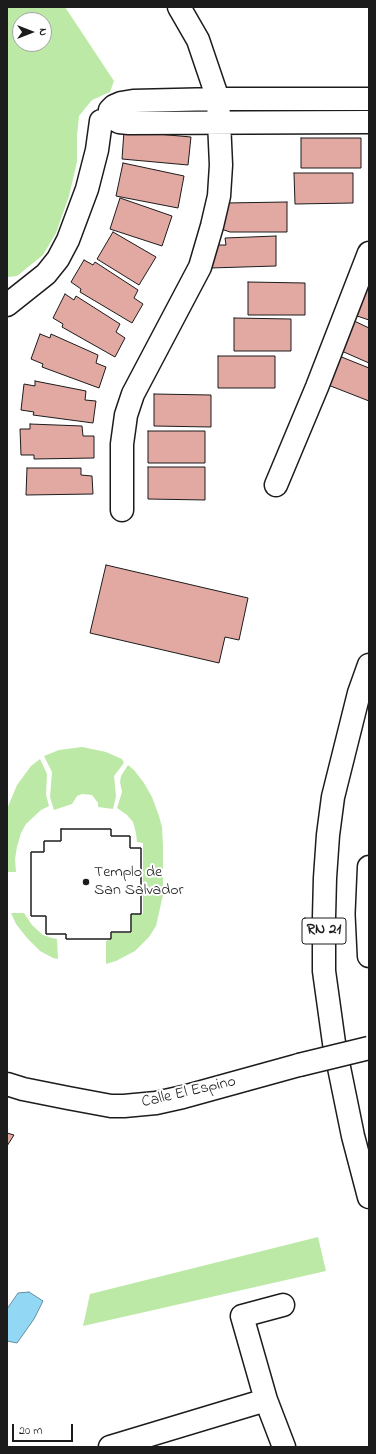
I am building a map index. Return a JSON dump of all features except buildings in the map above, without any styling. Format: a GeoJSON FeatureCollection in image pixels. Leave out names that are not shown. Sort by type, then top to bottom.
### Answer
{"type":"FeatureCollection","features":[{"type":"Feature","properties":{"kind":"main road"},"geometry":{"type":"LineString","coordinates":[[122,510],[122,444],[126,414],[133,394],[200,267],[219,196],[221,165],[218,99],[198,40],[179,7]]}},
{"type":"Feature","properties":{"kind":"main road"},"geometry":{"type":"LineString","coordinates":[[7,305],[46,274],[58,259],[68,240],[87,189],[107,117],[114,106],[132,101],[218,99],[369,99]]}},
{"type":"Feature","properties":{"kind":"main road"},"geometry":{"type":"LineString","coordinates":[[107,117],[119,122],[129,123],[369,122]]}},
{"type":"Feature","properties":{"kind":"main road"},"geometry":{"type":"LineString","coordinates":[[276,485],[369,252]]}},
{"type":"Feature","properties":{"kind":"main road","name":"RN 21"},"geometry":{"type":"LineString","coordinates":[[369,665],[357,700],[333,797],[327,850],[324,917],[324,971],[334,1043],[353,1136],[369,1197]]}},
{"type":"Feature","properties":{"kind":"main road","name":"RN 21"},"geometry":{"type":"LineString","coordinates":[[369,866],[367,914],[369,956]]}},
{"type":"Feature","properties":{"kind":"main road","name":"Calle El Espino"},"geometry":{"type":"LineString","coordinates":[[7,1084],[23,1089],[111,1106],[156,1103],[369,1048]]}},
{"type":"Feature","properties":{"kind":"main road"},"geometry":{"type":"LineString","coordinates":[[283,1305],[242,1316],[266,1400],[284,1447]]}},
{"type":"Feature","properties":{"kind":"main road"},"geometry":{"type":"LineString","coordinates":[[110,1447],[266,1400]]}},
{"type":"Feature","properties":{"kind":"green space"},"geometry":{"type":"Polygon","coordinates":[[[7,7],[65,7],[114,81],[110,92],[92,100],[79,116],[77,162],[69,196],[56,233],[43,255],[17,276],[7,277],[7,7]]]}},
{"type":"Feature","properties":{"kind":"green space"},"geometry":{"type":"Polygon","coordinates":[[[82,747],[106,752],[122,759],[124,763],[114,776],[116,796],[113,809],[98,807],[98,803],[92,795],[82,794],[77,796],[72,804],[54,810],[50,797],[52,772],[44,756],[59,750],[82,747]]]}},
{"type":"Feature","properties":{"kind":"green space"},"geometry":{"type":"Polygon","coordinates":[[[40,759],[47,774],[46,795],[49,806],[41,810],[26,824],[21,833],[17,847],[15,859],[16,872],[7,872],[7,809],[17,785],[31,766],[40,759]]]}},
{"type":"Feature","properties":{"kind":"green space"},"geometry":{"type":"Polygon","coordinates":[[[128,765],[144,783],[152,797],[162,827],[163,895],[156,926],[149,937],[135,951],[116,961],[106,964],[106,941],[112,939],[112,933],[131,933],[132,915],[143,914],[143,843],[137,842],[133,822],[127,815],[117,808],[122,792],[120,782],[121,776],[128,765]]]}},
{"type":"Feature","properties":{"kind":"green space"},"geometry":{"type":"Polygon","coordinates":[[[11,913],[24,913],[32,925],[43,935],[57,939],[58,959],[40,951],[16,924],[11,913]]]}},
{"type":"Feature","properties":{"kind":"green space"},"geometry":{"type":"Polygon","coordinates":[[[318,1237],[326,1271],[83,1326],[90,1294],[318,1237]]]}},
{"type":"Feature","properties":{"kind":"water"},"geometry":{"type":"Polygon","coordinates":[[[29,1292],[43,1301],[34,1319],[17,1343],[7,1341],[7,1309],[18,1293],[29,1292]]]}},
{"type":"Feature","properties":{"kind":"place","name":"Templo de San Salvador"},"geometry":{"type":"Point","coordinates":[86,882]}}]}
